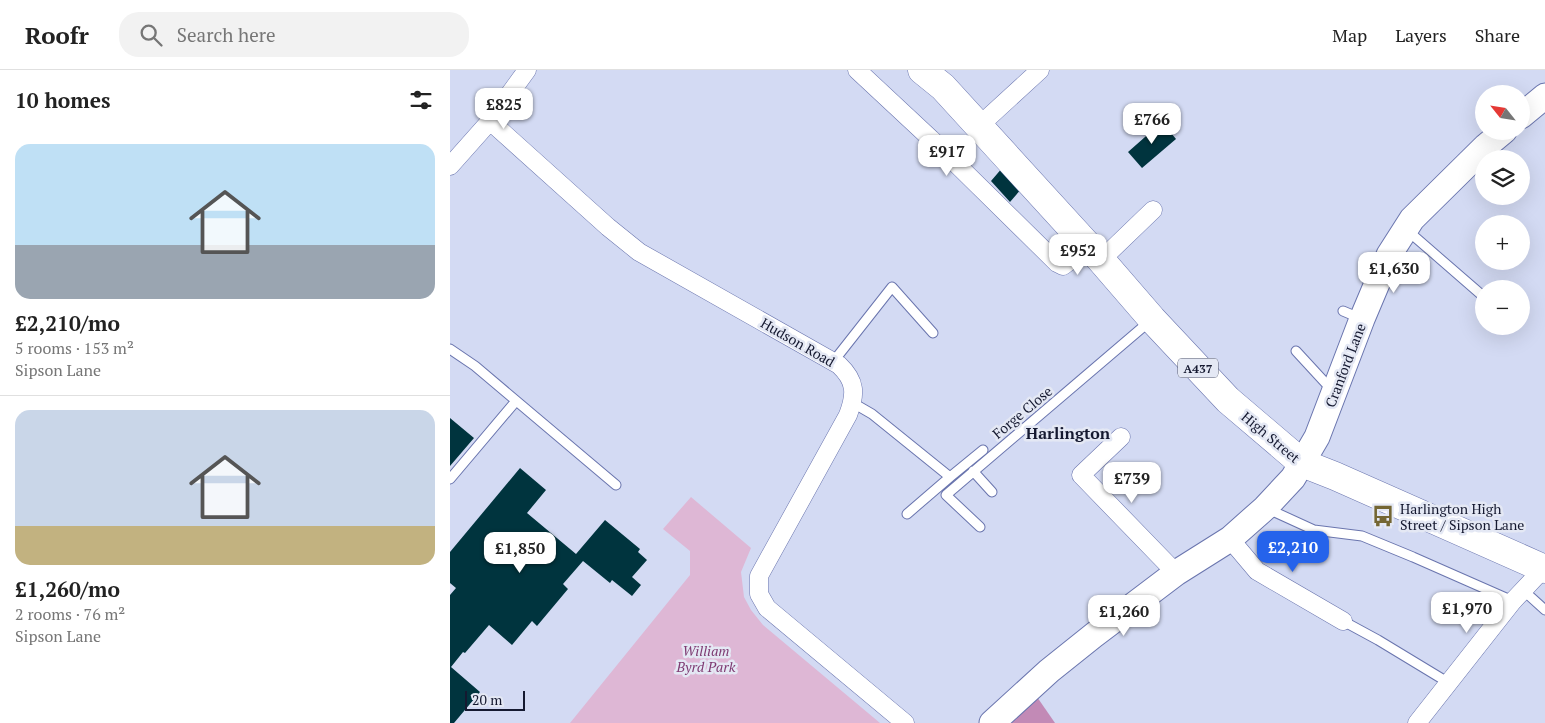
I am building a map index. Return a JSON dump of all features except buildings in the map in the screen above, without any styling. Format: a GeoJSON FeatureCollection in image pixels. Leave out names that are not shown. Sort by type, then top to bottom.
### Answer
{"type":"FeatureCollection","features":[{"type":"Feature","properties":{"kind":"main road","name":"High Street"},"geometry":{"type":"LineString","coordinates":[[922,70],[943,87],[1152,319],[1228,400],[1302,463],[1544,568]]}},
{"type":"Feature","properties":{"kind":"street"},"geometry":{"type":"LineString","coordinates":[[450,166],[490,121],[527,70]]}},
{"type":"Feature","properties":{"kind":"street"},"geometry":{"type":"LineString","coordinates":[[857,70],[931,139],[1057,264],[1063,266],[1094,253],[1153,210]]}},
{"type":"Feature","properties":{"kind":"street"},"geometry":{"type":"LineString","coordinates":[[979,126],[1040,70]]}},
{"type":"Feature","properties":{"kind":"street"},"geometry":{"type":"LineString","coordinates":[[1530,108],[1545,96]]}},
{"type":"Feature","properties":{"kind":"street","name":"Hudson Road"},"geometry":{"type":"LineString","coordinates":[[490,121],[608,227],[639,252],[839,365],[848,375],[854,394],[853,403]]}},
{"type":"Feature","properties":{"kind":"street","name":"Cranford Lane"},"geometry":{"type":"LineString","coordinates":[[992,723],[1064,659],[1176,573],[1230,539],[1266,508],[1293,478],[1317,437],[1334,392],[1353,315],[1412,219],[1493,140]]}},
{"type":"Feature","properties":{"kind":"street"},"geometry":{"type":"LineString","coordinates":[[853,403],[759,576],[759,594],[767,608],[905,723]]}},
{"type":"Feature","properties":{"kind":"street"},"geometry":{"type":"LineString","coordinates":[[1121,437],[1081,475],[1176,573]]}},
{"type":"Feature","properties":{"kind":"street"},"geometry":{"type":"LineString","coordinates":[[1230,539],[1257,571],[1343,621]]}},
{"type":"Feature","properties":{"kind":"street"},"geometry":{"type":"LineString","coordinates":[[1417,723],[1518,596],[1544,568]]}},
{"type":"Feature","properties":{"kind":"lane"},"geometry":{"type":"LineString","coordinates":[[1406,229],[1475,289]]}},
{"type":"Feature","properties":{"kind":"lane"},"geometry":{"type":"LineString","coordinates":[[834,362],[892,287],[933,333]]}},
{"type":"Feature","properties":{"kind":"lane","name":"Forge Close"},"geometry":{"type":"LineString","coordinates":[[980,527],[946,495],[1152,319]]}},
{"type":"Feature","properties":{"kind":"lane"},"geometry":{"type":"LineString","coordinates":[[450,349],[516,400],[616,485]]}},
{"type":"Feature","properties":{"kind":"lane"},"geometry":{"type":"LineString","coordinates":[[1296,351],[1334,392]]}},
{"type":"Feature","properties":{"kind":"lane"},"geometry":{"type":"LineString","coordinates":[[450,479],[516,400]]}},
{"type":"Feature","properties":{"kind":"lane"},"geometry":{"type":"LineString","coordinates":[[853,403],[872,414],[950,477]]}},
{"type":"Feature","properties":{"kind":"lane"},"geometry":{"type":"LineString","coordinates":[[907,514],[983,450]]}},
{"type":"Feature","properties":{"kind":"lane"},"geometry":{"type":"LineString","coordinates":[[973,471],[992,492]]}},
{"type":"Feature","properties":{"kind":"lane"},"geometry":{"type":"LineString","coordinates":[[1266,508],[1314,530],[1362,536],[1518,596],[1545,610]]}},
{"type":"Feature","properties":{"kind":"lane"},"geometry":{"type":"LineString","coordinates":[[1343,621],[1449,683]]}},
{"type":"Feature","properties":{"kind":"green space","name":"William Byrd Park"},"geometry":{"type":"Polygon","coordinates":[[[691,497],[751,548],[741,572],[744,597],[751,610],[763,625],[880,723],[570,723],[690,575],[690,551],[663,529],[691,497]]]}},
{"type":"Feature","properties":{"kind":"shaded area"},"geometry":{"type":"Polygon","coordinates":[[[1035,694],[1055,723],[1005,723],[1035,694]]]}},
{"type":"Feature","properties":{"kind":"place","name":"Harlington High Street / Sipson Lane"},"geometry":{"type":"Point","coordinates":[1383,516]}},
{"type":"Feature","properties":{"kind":"district","name":"Harlington"},"geometry":{"type":"Point","coordinates":[1068,433]}}]}
